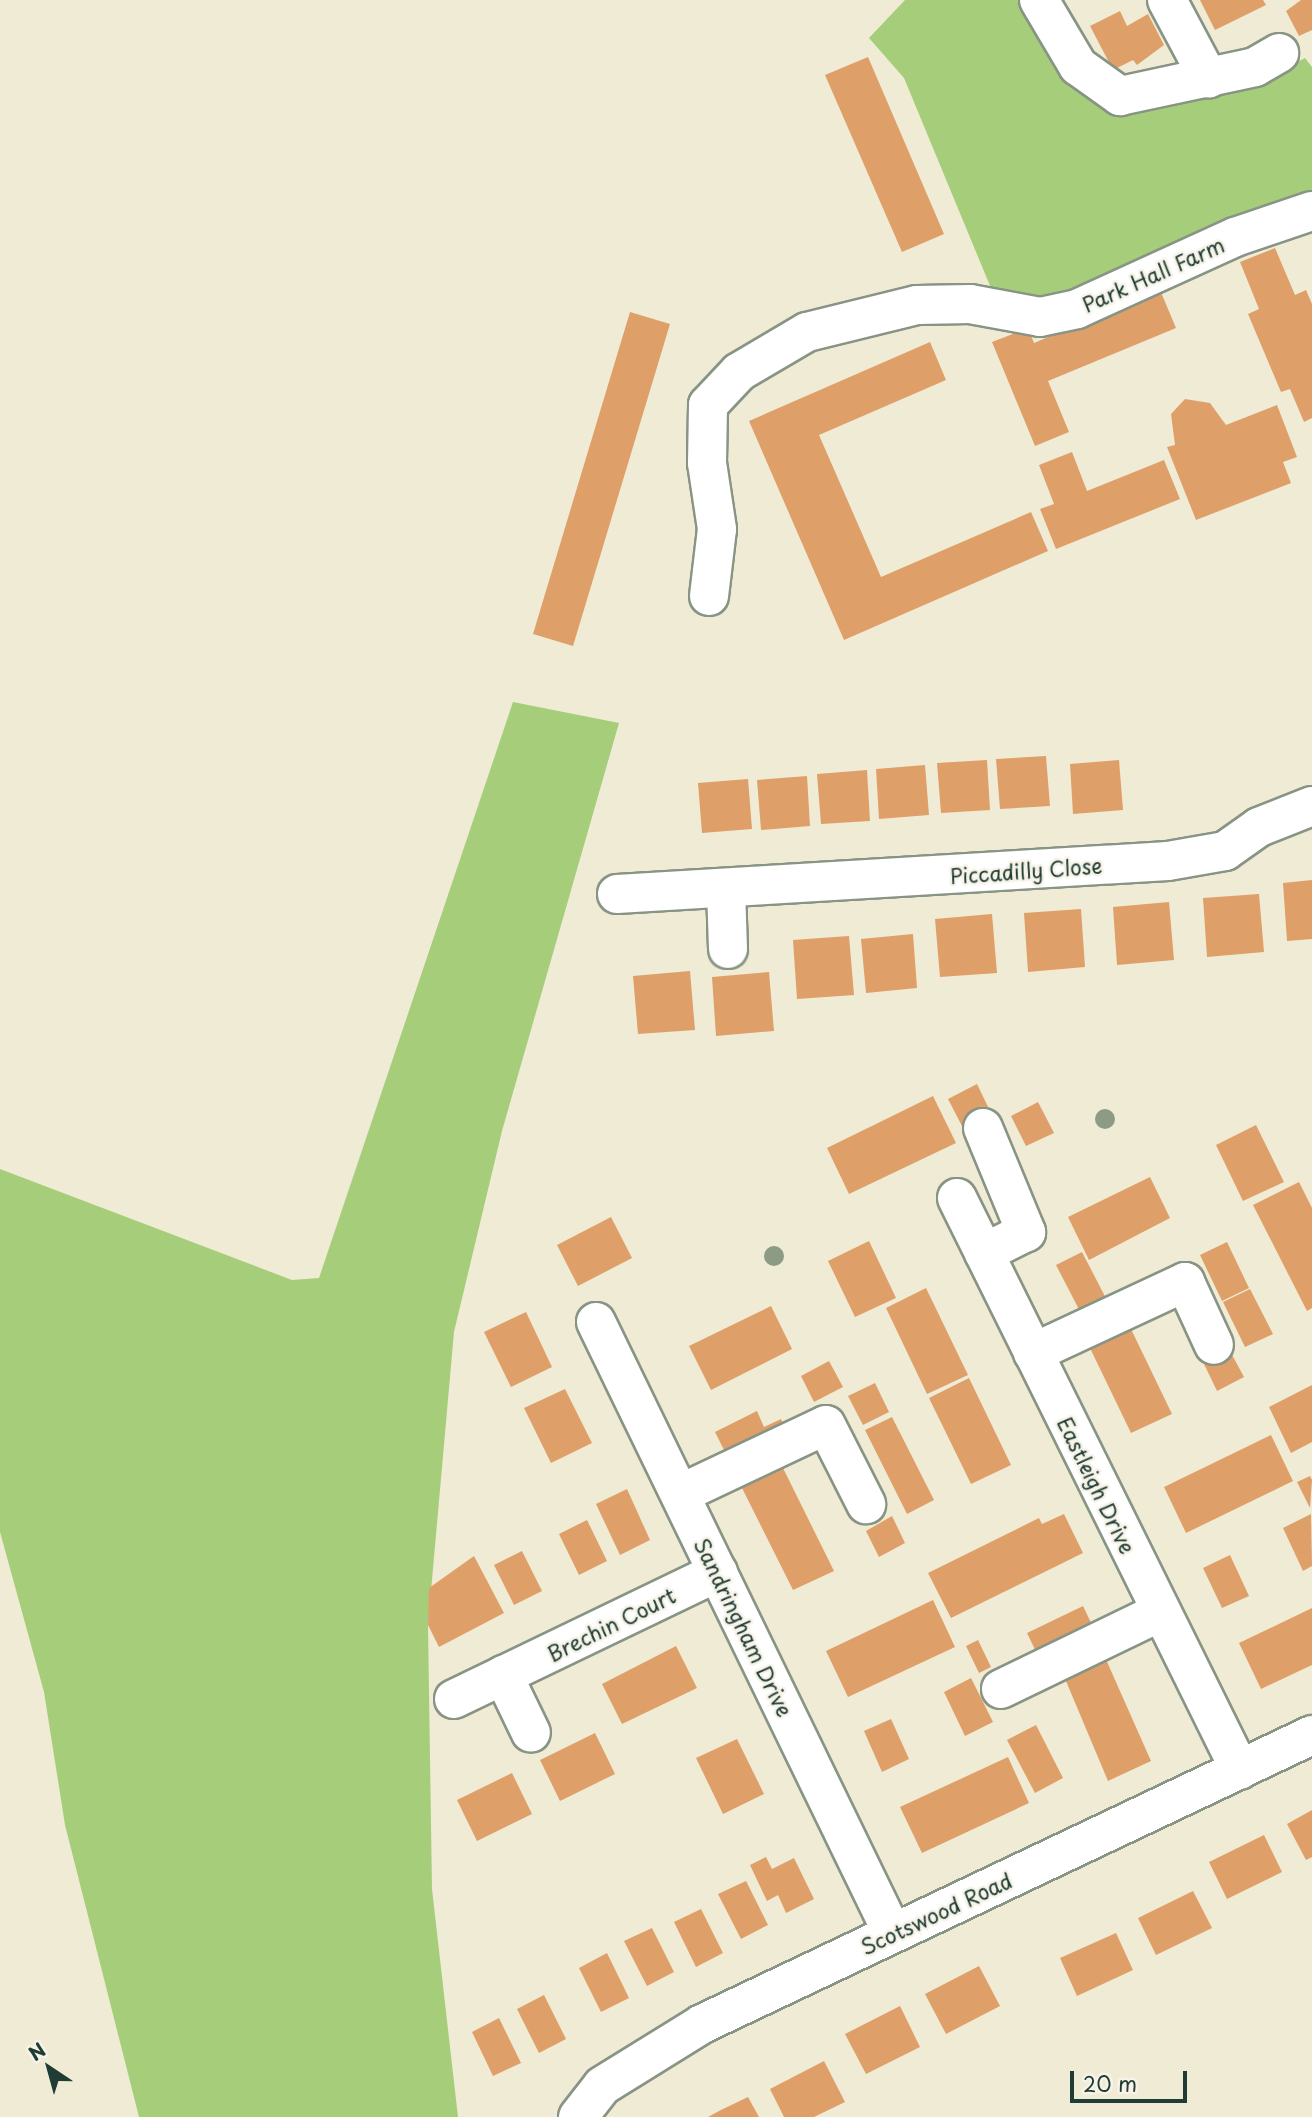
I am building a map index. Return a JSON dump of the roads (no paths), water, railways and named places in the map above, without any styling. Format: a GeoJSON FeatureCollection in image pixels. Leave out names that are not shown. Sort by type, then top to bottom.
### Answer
{"type":"FeatureCollection","features":[{"type":"Feature","properties":{"kind":"street"},"geometry":{"type":"LineString","coordinates":[[1039,0],[1078,66],[1120,96],[1209,79],[1279,53]]}},
{"type":"Feature","properties":{"kind":"street"},"geometry":{"type":"LineString","coordinates":[[1167,0],[1209,79]]}},
{"type":"Feature","properties":{"kind":"street","name":"Park Hall Farm"},"geometry":{"type":"LineString","coordinates":[[709,596],[717,529],[707,463],[708,405],[739,372],[807,332],[917,305],[970,304],[1040,317],[1077,309],[1235,237],[1312,211]]}},
{"type":"Feature","properties":{"kind":"street","name":"Piccadilly Close"},"geometry":{"type":"LineString","coordinates":[[617,894],[1168,861],[1224,851],[1287,813],[1312,806]]}},
{"type":"Feature","properties":{"kind":"street"},"geometry":{"type":"LineString","coordinates":[[726,889],[728,948]]}},
{"type":"Feature","properties":{"kind":"street"},"geometry":{"type":"LineString","coordinates":[[983,1128],[1026,1232],[984,1253]]}},
{"type":"Feature","properties":{"kind":"street","name":"Eastleigh Drive"},"geometry":{"type":"LineString","coordinates":[[957,1198],[1240,1770]]}},
{"type":"Feature","properties":{"kind":"street"},"geometry":{"type":"LineString","coordinates":[[1033,1353],[1185,1282],[1214,1345]]}},
{"type":"Feature","properties":{"kind":"street","name":"Sandringham Drive"},"geometry":{"type":"LineString","coordinates":[[596,1322],[892,1932]]}},
{"type":"Feature","properties":{"kind":"street"},"geometry":{"type":"LineString","coordinates":[[680,1494],[826,1425],[866,1504]]}},
{"type":"Feature","properties":{"kind":"street","name":"Brechin Court"},"geometry":{"type":"LineString","coordinates":[[454,1699],[718,1572]]}},
{"type":"Feature","properties":{"kind":"street"},"geometry":{"type":"LineString","coordinates":[[1001,1689],[1160,1612]]}},
{"type":"Feature","properties":{"kind":"street"},"geometry":{"type":"LineString","coordinates":[[503,1675],[531,1733]]}},
{"type":"Feature","properties":{"kind":"street","name":"Scotswood Road"},"geometry":{"type":"LineString","coordinates":[[578,2117],[602,2086],[702,2024],[1312,1735]]}}]}
